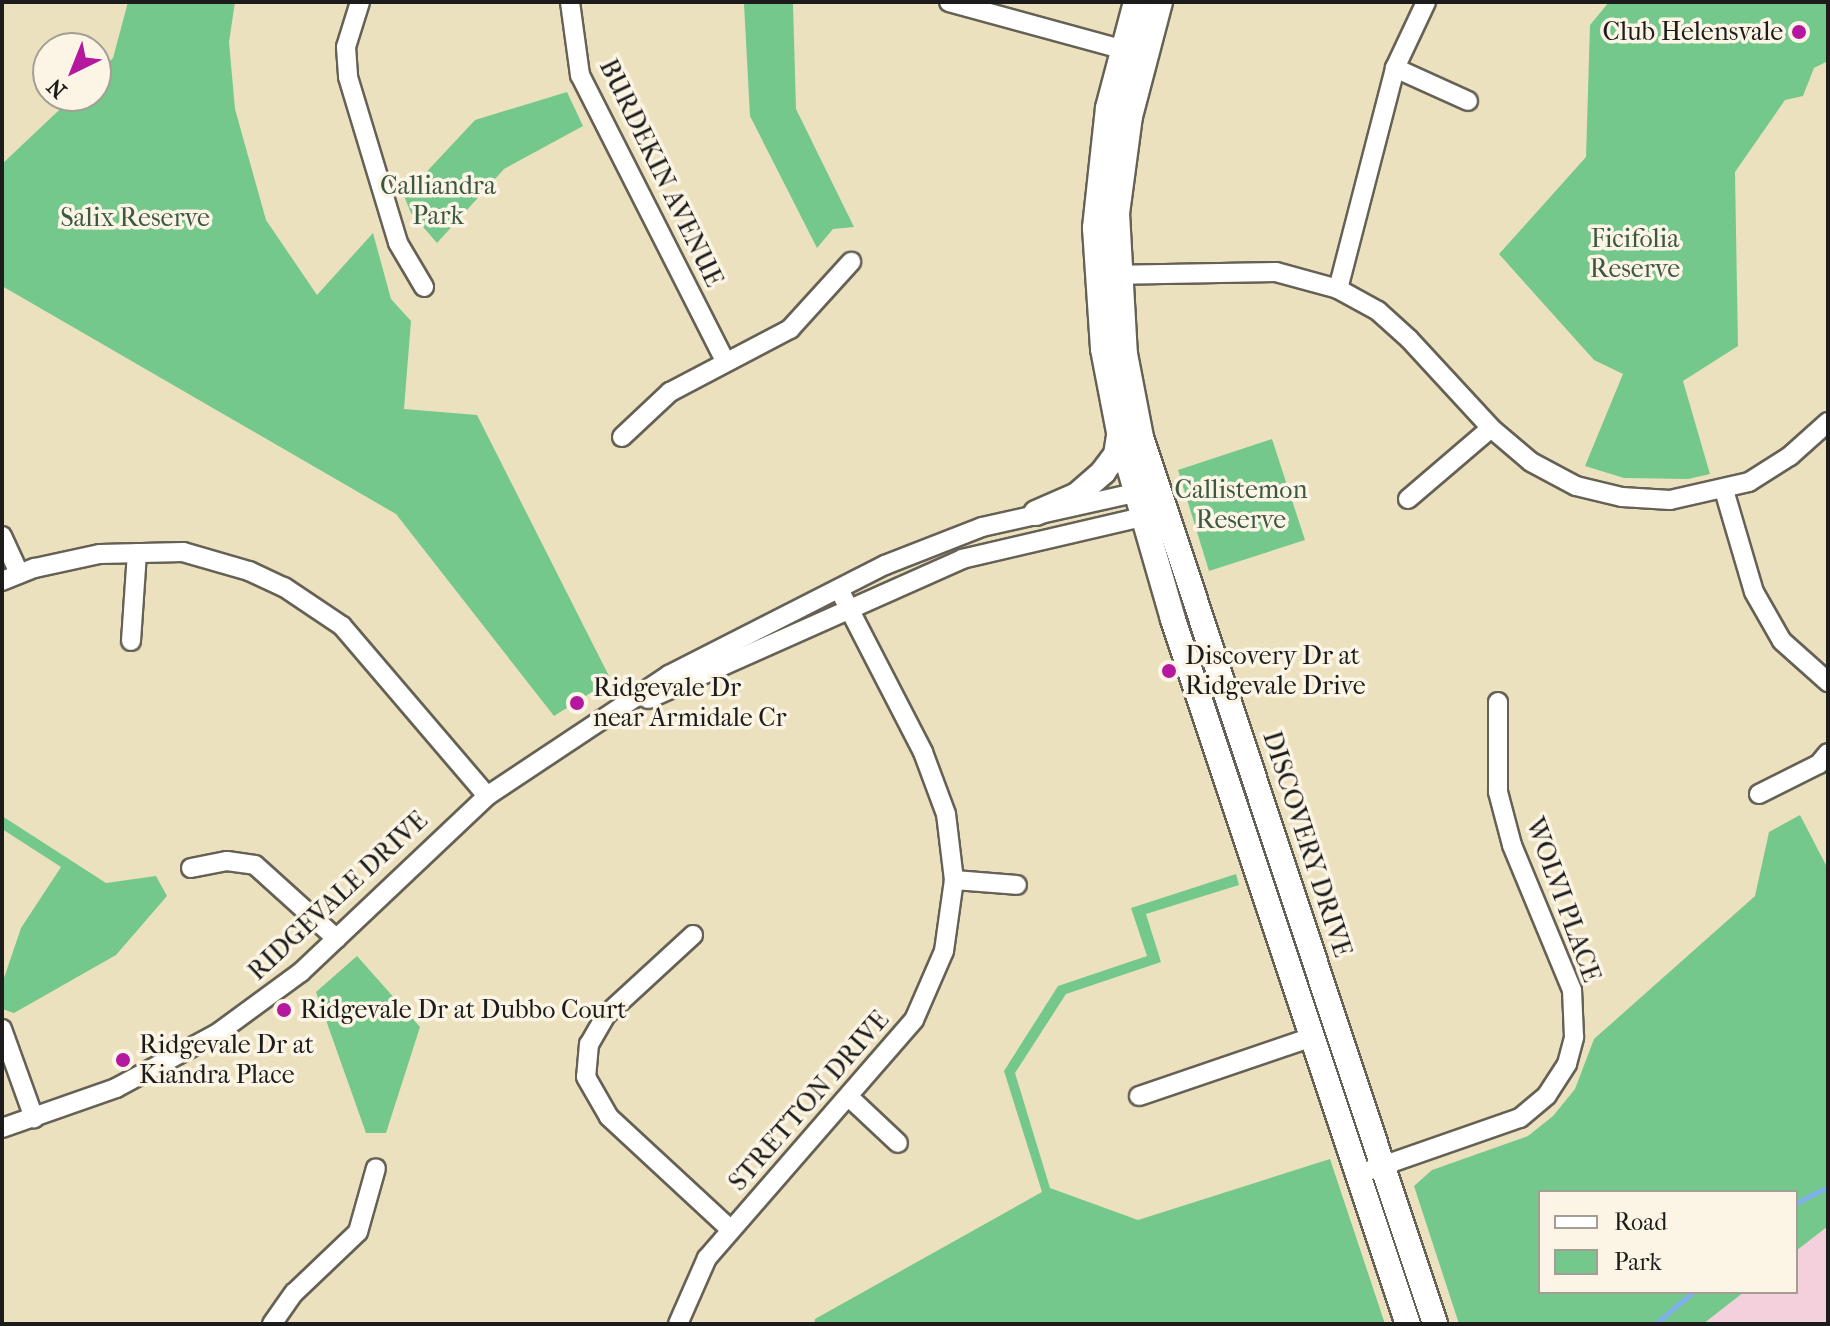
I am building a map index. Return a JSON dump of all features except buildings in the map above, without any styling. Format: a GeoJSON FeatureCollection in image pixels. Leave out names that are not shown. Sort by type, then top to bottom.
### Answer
{"type":"FeatureCollection","features":[{"type":"Feature","properties":{"kind":"main road","name":"DISCOVERY DRIVE"},"geometry":{"type":"LineString","coordinates":[[1132,53],[1136,2]]}},
{"type":"Feature","properties":{"kind":"main road","name":"DISCOVERY DRIVE"},"geometry":{"type":"LineString","coordinates":[[1160,2],[1132,53],[1101,155],[1106,275],[1119,432],[1146,490],[1167,510],[1435,1324]]}},
{"type":"Feature","properties":{"kind":"main road","name":"DISCOVERY DRIVE"},"geometry":{"type":"LineString","coordinates":[[1106,275],[1141,437],[1146,490],[1141,518],[1408,1324]]}},
{"type":"Feature","properties":{"kind":"main road"},"geometry":{"type":"LineString","coordinates":[[1036,513],[1077,495],[1103,472],[1116,455],[1119,432]]}},
{"type":"Feature","properties":{"kind":"street"},"geometry":{"type":"LineString","coordinates":[[360,2],[346,47],[348,77],[398,243],[424,287]]}},
{"type":"Feature","properties":{"kind":"street","name":"BURDEKIN AVENUE"},"geometry":{"type":"LineString","coordinates":[[570,2],[580,75],[725,361]]}},
{"type":"Feature","properties":{"kind":"street"},"geometry":{"type":"LineString","coordinates":[[949,2],[1132,53]]}},
{"type":"Feature","properties":{"kind":"street"},"geometry":{"type":"LineString","coordinates":[[1338,289],[1395,68],[1426,2]]}},
{"type":"Feature","properties":{"kind":"street"},"geometry":{"type":"LineString","coordinates":[[1395,68],[1468,101]]}},
{"type":"Feature","properties":{"kind":"street"},"geometry":{"type":"LineString","coordinates":[[622,437],[670,392],[790,329],[851,262]]}},
{"type":"Feature","properties":{"kind":"street"},"geometry":{"type":"LineString","coordinates":[[1106,275],[1276,272],[1338,289],[1378,311],[1409,339],[1491,428],[1531,462],[1576,486],[1622,497],[1670,500],[1724,490],[1790,456],[1828,422]]}},
{"type":"Feature","properties":{"kind":"street"},"geometry":{"type":"LineString","coordinates":[[1408,499],[1491,428]]}},
{"type":"Feature","properties":{"kind":"street","name":"RIDGEVALE DRIVE"},"geometry":{"type":"LineString","coordinates":[[2,1128],[116,1088],[218,1033],[337,939],[487,796],[669,675],[913,554],[1036,513],[1146,490]]}},
{"type":"Feature","properties":{"kind":"street"},"geometry":{"type":"LineString","coordinates":[[1724,490],[1754,592],[1782,641],[1828,682]]}},
{"type":"Feature","properties":{"kind":"street","name":"RIDGEVALE DRIVE"},"geometry":{"type":"LineString","coordinates":[[608,715],[962,559],[1167,510]]}},
{"type":"Feature","properties":{"kind":"street"},"geometry":{"type":"LineString","coordinates":[[2,536],[10,577],[66,560],[183,552],[221,562],[313,604],[373,659],[487,796]]}},
{"type":"Feature","properties":{"kind":"street"},"geometry":{"type":"LineString","coordinates":[[131,641],[137,553]]}},
{"type":"Feature","properties":{"kind":"street","name":"STRETTON DRIVE"},"geometry":{"type":"LineString","coordinates":[[678,1324],[707,1258],[914,1020],[933,983],[947,940],[954,880],[952,841],[936,783],[839,589]]}},
{"type":"Feature","properties":{"kind":"street","name":"WOLVI PLACE"},"geometry":{"type":"LineString","coordinates":[[1359,1174],[1520,1118],[1547,1095],[1567,1064],[1574,1037],[1572,990],[1512,845],[1498,792],[1498,702]]}},
{"type":"Feature","properties":{"kind":"street"},"geometry":{"type":"LineString","coordinates":[[1759,794],[1819,764],[1828,753]]}},
{"type":"Feature","properties":{"kind":"street"},"geometry":{"type":"LineString","coordinates":[[191,868],[227,861],[255,865],[337,939]]}},
{"type":"Feature","properties":{"kind":"street"},"geometry":{"type":"LineString","coordinates":[[954,880],[1017,885]]}},
{"type":"Feature","properties":{"kind":"street"},"geometry":{"type":"LineString","coordinates":[[693,935],[606,1015],[589,1044],[586,1077],[609,1117],[730,1229]]}},
{"type":"Feature","properties":{"kind":"street"},"geometry":{"type":"LineString","coordinates":[[2,1029],[34,1118]]}},
{"type":"Feature","properties":{"kind":"street"},"geometry":{"type":"LineString","coordinates":[[1139,1096],[1312,1037]]}},
{"type":"Feature","properties":{"kind":"street"},"geometry":{"type":"LineString","coordinates":[[849,1097],[898,1143]]}},
{"type":"Feature","properties":{"kind":"street"},"geometry":{"type":"LineString","coordinates":[[272,1324],[294,1293],[358,1232],[376,1168]]}},
{"type":"Feature","properties":{"kind":"shaded area"},"geometry":{"type":"Polygon","coordinates":[[[1828,1226],[1828,1324],[1703,1324],[1741,1294],[1798,1294],[1798,1249],[1828,1226]]]}},
{"type":"Feature","properties":{"kind":"green space","name":"Salix Reserve"},"geometry":{"type":"Polygon","coordinates":[[[128,2],[235,2],[229,42],[235,109],[266,220],[317,295],[373,233],[391,299],[411,321],[404,409],[477,415],[611,680],[554,716],[396,514],[2,286],[2,164],[57,112],[112,112],[113,58],[128,2]]]}},
{"type":"Feature","properties":{"kind":"green space","name":"Ficifolia Reserve"},"geometry":{"type":"Polygon","coordinates":[[[1609,2],[1828,2],[1828,61],[1814,68],[1803,96],[1785,100],[1735,172],[1738,346],[1683,381],[1710,474],[1688,479],[1624,478],[1585,466],[1623,374],[1594,360],[1499,254],[1586,157],[1590,25],[1609,2]]]}},
{"type":"Feature","properties":{"kind":"green space"},"geometry":{"type":"Polygon","coordinates":[[[744,4],[793,4],[796,109],[854,227],[833,229],[817,248],[750,116],[744,4]]]}},
{"type":"Feature","properties":{"kind":"green space","name":"Calliandra Park"},"geometry":{"type":"Polygon","coordinates":[[[567,92],[583,126],[504,169],[437,243],[411,213],[404,196],[475,120],[567,92]]]}},
{"type":"Feature","properties":{"kind":"green space","name":"Callistemon Reserve"},"geometry":{"type":"Polygon","coordinates":[[[1272,439],[1305,540],[1209,571],[1178,470],[1272,439]]]}},
{"type":"Feature","properties":{"kind":"green space"},"geometry":{"type":"Polygon","coordinates":[[[1800,815],[1828,869],[1828,1226],[1798,1249],[1798,1190],[1538,1190],[1538,1294],[1741,1294],[1703,1324],[1459,1324],[1414,1186],[1432,1170],[1528,1136],[1553,1116],[1575,1089],[1594,1039],[1755,896],[1769,832],[1800,815]]]}},
{"type":"Feature","properties":{"kind":"green space"},"geometry":{"type":"Polygon","coordinates":[[[2,816],[106,883],[156,876],[167,896],[116,955],[14,1013],[2,1009],[2,984],[21,928],[61,867],[2,829],[2,816]]]}},
{"type":"Feature","properties":{"kind":"green space"},"geometry":{"type":"Polygon","coordinates":[[[1236,874],[1239,885],[1146,914],[1161,962],[1066,994],[1015,1073],[1050,1188],[1138,1220],[1330,1159],[1385,1324],[814,1324],[815,1319],[1042,1192],[1004,1071],[1058,986],[1147,956],[1131,908],[1236,874]]]}},
{"type":"Feature","properties":{"kind":"green space"},"geometry":{"type":"Polygon","coordinates":[[[357,956],[420,1027],[386,1133],[366,1133],[316,992],[357,956]]]}},
{"type":"Feature","properties":{"kind":"waterway"},"geometry":{"type":"LineString","coordinates":[[1798,1202],[1828,1187]]}},
{"type":"Feature","properties":{"kind":"waterway"},"geometry":{"type":"LineString","coordinates":[[1655,1324],[1691,1294]]}},
{"type":"Feature","properties":{"kind":"place","name":"Club Helensvale"},"geometry":{"type":"Point","coordinates":[1799,32]}},
{"type":"Feature","properties":{"kind":"place","name":"Discovery Dr at Ridgevale Drive"},"geometry":{"type":"Point","coordinates":[1169,671]}},
{"type":"Feature","properties":{"kind":"place","name":"Ridgevale Dr near Armidale Cr"},"geometry":{"type":"Point","coordinates":[577,703]}},
{"type":"Feature","properties":{"kind":"place","name":"Ridgevale Dr at Dubbo Court"},"geometry":{"type":"Point","coordinates":[284,1010]}},
{"type":"Feature","properties":{"kind":"place","name":"Ridgevale Dr at Kiandra Place"},"geometry":{"type":"Point","coordinates":[123,1060]}}]}
